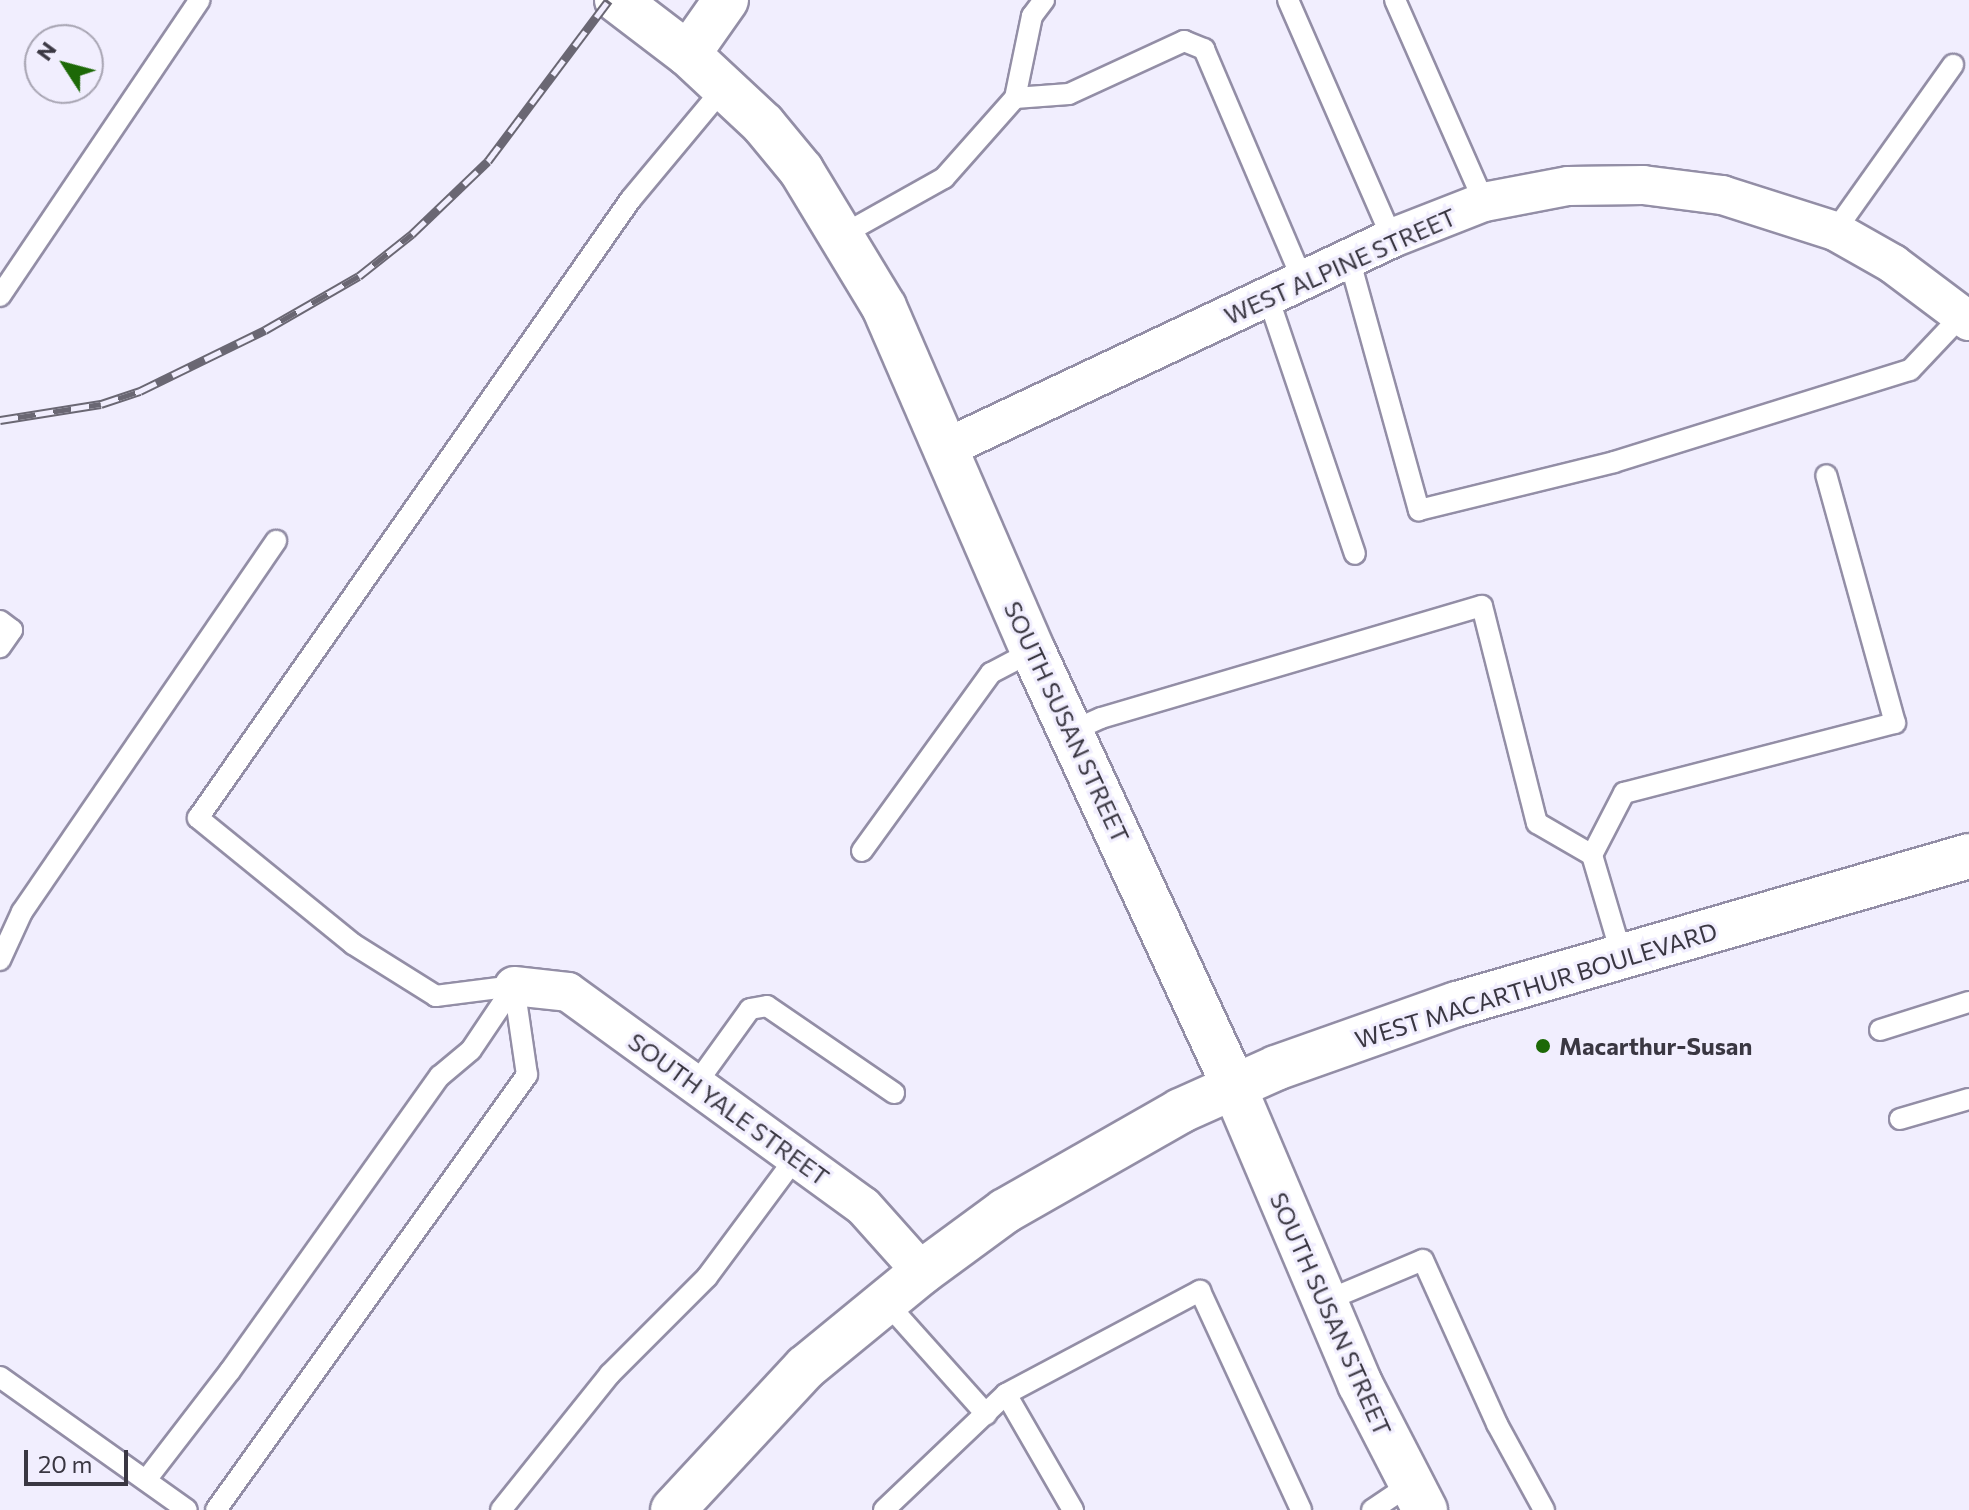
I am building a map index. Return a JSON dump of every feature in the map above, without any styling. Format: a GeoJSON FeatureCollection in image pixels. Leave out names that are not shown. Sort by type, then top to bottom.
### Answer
{"type":"FeatureCollection","features":[{"type":"Feature","properties":{"kind":"street","name":"SOUTH SUSAN STREET"},"geometry":{"type":"LineString","coordinates":[[617,0],[725,86],[801,170],[884,307],[1033,651],[1234,1087],[1323,1302],[1417,1497]]}},
{"type":"Feature","properties":{"kind":"street"},"geometry":{"type":"LineString","coordinates":[[688,54],[726,0]]}},
{"type":"Feature","properties":{"kind":"street","name":"WEST ALPINE STREET"},"geometry":{"type":"LineString","coordinates":[[944,449],[1392,238],[1484,202],[1568,186],[1643,185],[1722,195],[1835,231],[1893,264],[1966,318]]}},
{"type":"Feature","properties":{"kind":"street","name":"WEST MACARTHUR BOULEVARD"},"geometry":{"type":"LineString","coordinates":[[673,1510],[806,1367],[922,1272],[1005,1211],[1086,1162],[1234,1087],[1457,1004],[1969,856]]}},
{"type":"Feature","properties":{"kind":"street","name":"SOUTH YALE STREET"},"geometry":{"type":"LineString","coordinates":[[514,986],[568,992],[863,1206],[922,1272]]}},
{"type":"Feature","properties":{"kind":"lane"},"geometry":{"type":"LineString","coordinates":[[0,296],[200,0]]}},
{"type":"Feature","properties":{"kind":"lane"},"geometry":{"type":"LineString","coordinates":[[842,235],[944,178],[1015,98],[1032,16],[1044,0]]}},
{"type":"Feature","properties":{"kind":"lane"},"geometry":{"type":"LineString","coordinates":[[1288,0],[1392,238]]}},
{"type":"Feature","properties":{"kind":"lane"},"geometry":{"type":"LineString","coordinates":[[1395,0],[1484,202]]}},
{"type":"Feature","properties":{"kind":"lane"},"geometry":{"type":"LineString","coordinates":[[1015,98],[1069,94],[1184,41],[1204,49],[1302,279]]}},
{"type":"Feature","properties":{"kind":"lane"},"geometry":{"type":"LineString","coordinates":[[1835,231],[1953,65]]}},
{"type":"Feature","properties":{"kind":"lane"},"geometry":{"type":"LineString","coordinates":[[514,986],[436,996],[353,944],[198,818],[631,199],[725,86]]}},
{"type":"Feature","properties":{"kind":"lane"},"geometry":{"type":"LineString","coordinates":[[1349,258],[1419,510],[1614,462],[1910,370],[1966,318]]}},
{"type":"Feature","properties":{"kind":"lane"},"geometry":{"type":"LineString","coordinates":[[1268,297],[1355,554]]}},
{"type":"Feature","properties":{"kind":"lane"},"geometry":{"type":"LineString","coordinates":[[1592,855],[1624,793],[1895,723],[1826,475]]}},
{"type":"Feature","properties":{"kind":"lane"},"geometry":{"type":"LineString","coordinates":[[0,960],[22,912],[276,541]]}},
{"type":"Feature","properties":{"kind":"lane"},"geometry":{"type":"LineString","coordinates":[[1072,731],[1101,718],[1482,606],[1537,823],[1592,855],[1622,956]]}},
{"type":"Feature","properties":{"kind":"lane"},"geometry":{"type":"LineString","coordinates":[[0,621],[12,630],[0,647]]}},
{"type":"Feature","properties":{"kind":"lane"},"geometry":{"type":"LineString","coordinates":[[862,851],[991,673],[1033,651]]}},
{"type":"Feature","properties":{"kind":"lane"},"geometry":{"type":"LineString","coordinates":[[146,1480],[230,1371],[440,1076],[471,1050],[514,986]]}},
{"type":"Feature","properties":{"kind":"lane"},"geometry":{"type":"LineString","coordinates":[[216,1510],[527,1075],[514,986]]}},
{"type":"Feature","properties":{"kind":"lane"},"geometry":{"type":"LineString","coordinates":[[1880,1030],[1969,1002]]}},
{"type":"Feature","properties":{"kind":"lane"},"geometry":{"type":"LineString","coordinates":[[696,1084],[750,1009],[767,1006],[894,1093]]}},
{"type":"Feature","properties":{"kind":"lane"},"geometry":{"type":"LineString","coordinates":[[1900,1119],[1969,1099]]}},
{"type":"Feature","properties":{"kind":"lane"},"geometry":{"type":"LineString","coordinates":[[501,1510],[610,1374],[707,1277],[796,1157]]}},
{"type":"Feature","properties":{"kind":"lane"},"geometry":{"type":"LineString","coordinates":[[1323,1302],[1423,1260],[1497,1424],[1544,1510]]}},
{"type":"Feature","properties":{"kind":"lane"},"geometry":{"type":"LineString","coordinates":[[884,1510],[1006,1394],[1200,1291],[1301,1510]]}},
{"type":"Feature","properties":{"kind":"lane"},"geometry":{"type":"LineString","coordinates":[[885,1301],[986,1414]]}},
{"type":"Feature","properties":{"kind":"lane"},"geometry":{"type":"LineString","coordinates":[[0,1377],[187,1510]]}},
{"type":"Feature","properties":{"kind":"lane"},"geometry":{"type":"LineString","coordinates":[[1006,1394],[1073,1510]]}},
{"type":"Feature","properties":{"kind":"lane"},"geometry":{"type":"LineString","coordinates":[[1372,1510],[1417,1497]]}},
{"type":"Feature","properties":{"kind":"railway"},"geometry":{"type":"LineString","coordinates":[[0,420],[101,404],[140,391],[265,330],[359,276],[412,234],[488,161],[609,0]]}},
{"type":"Feature","properties":{"kind":"place","name":"Macarthur-Susan"},"geometry":{"type":"Point","coordinates":[1543,1046]}}]}
